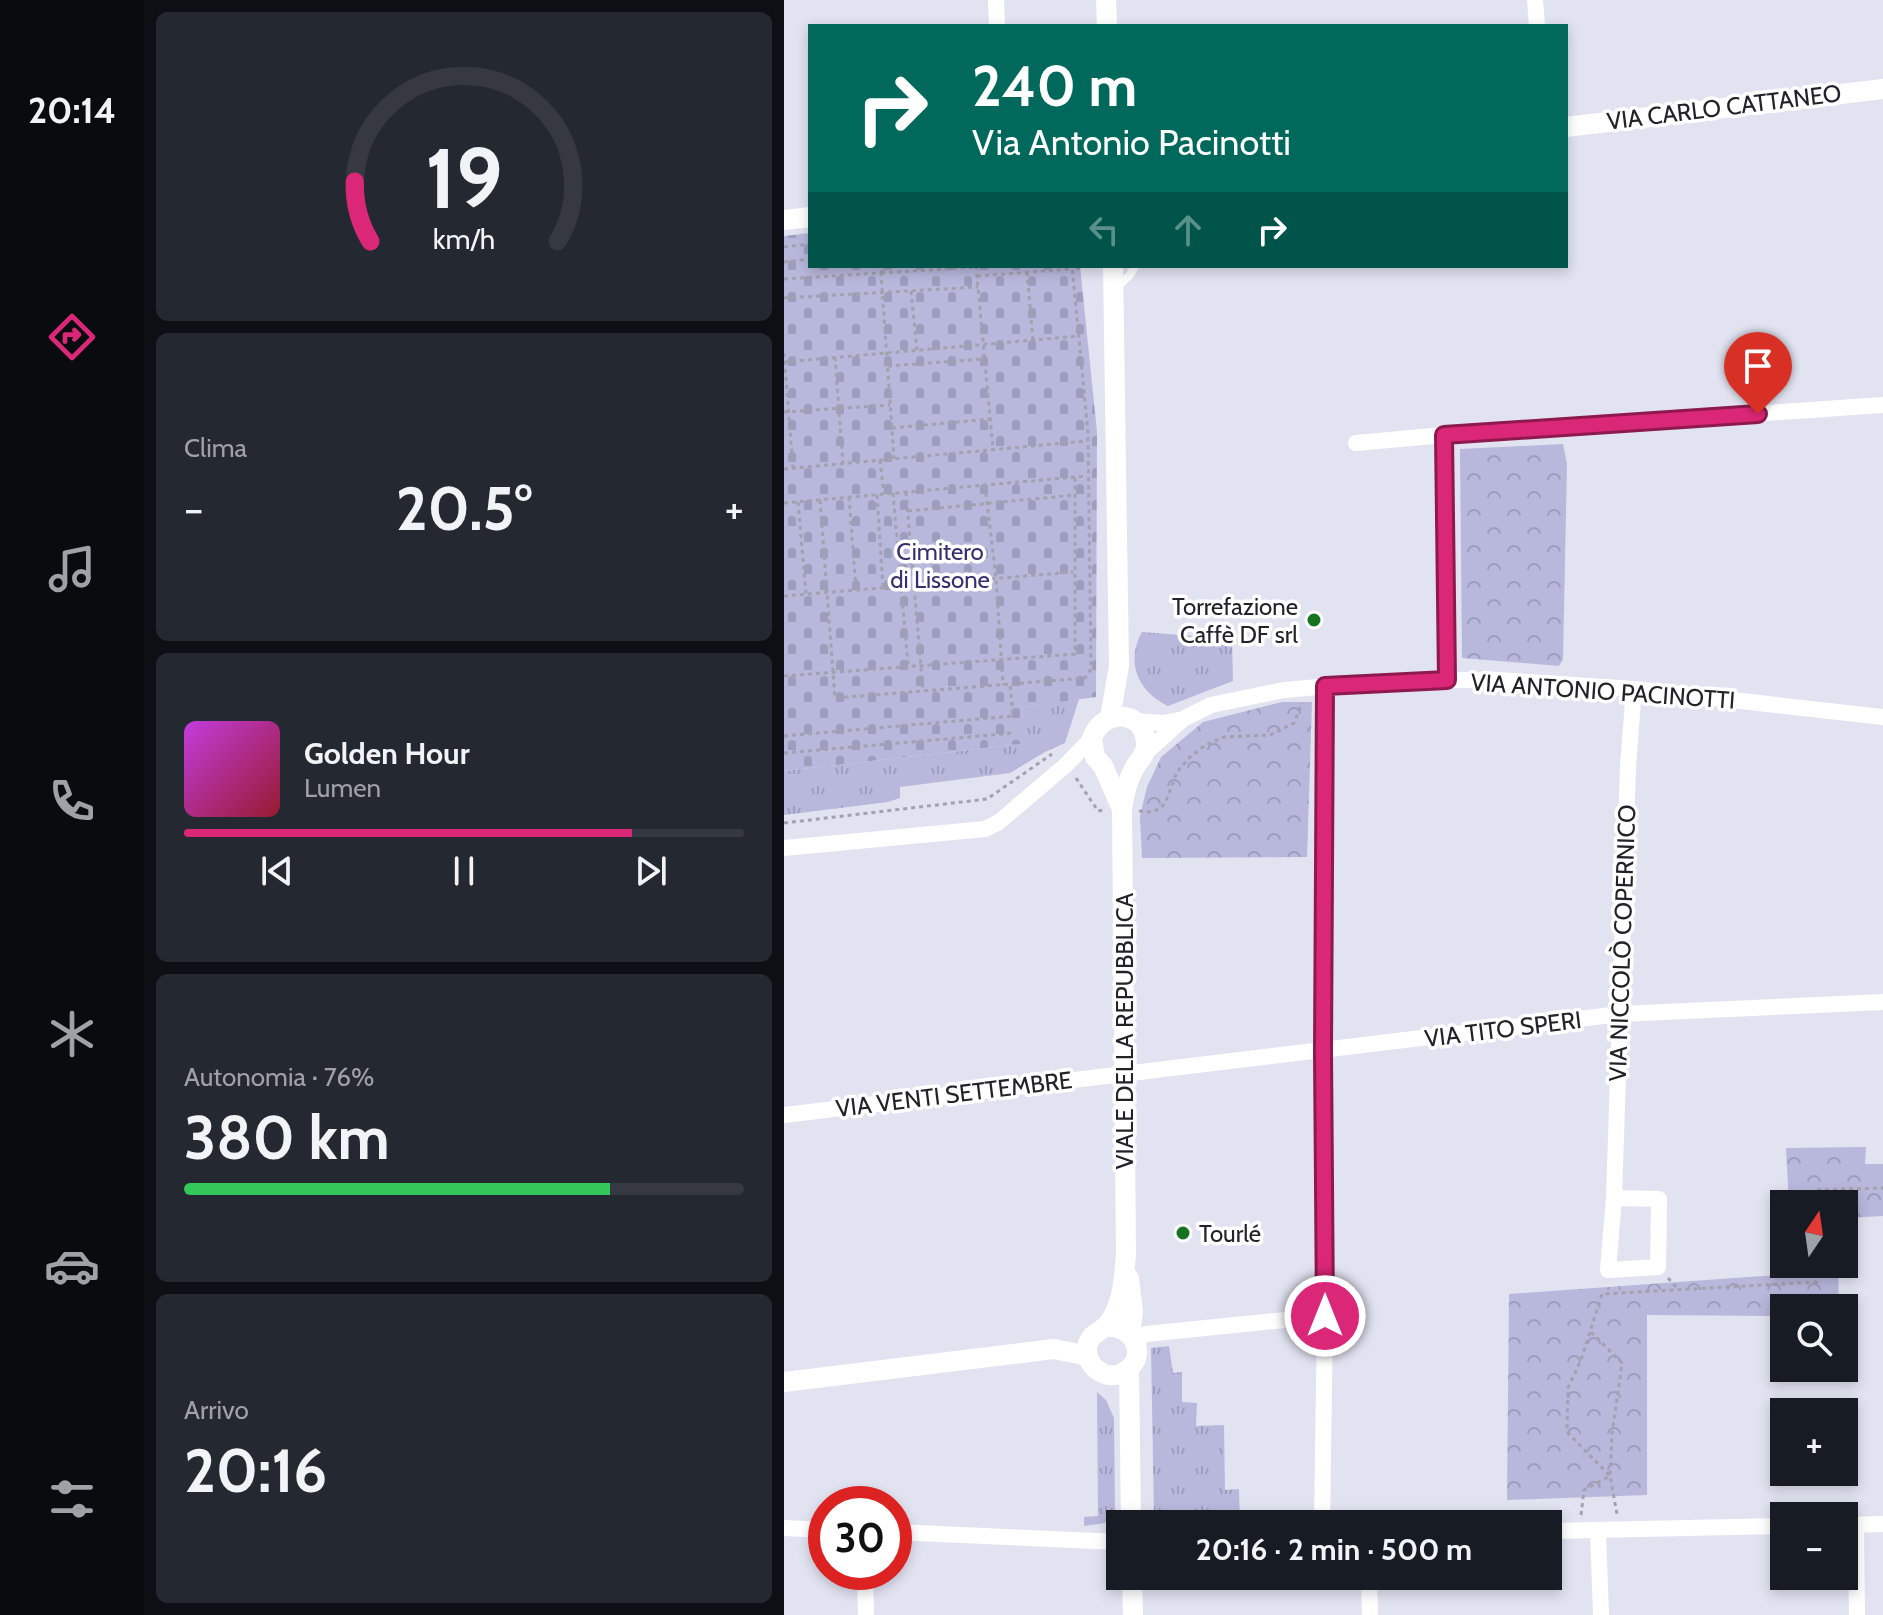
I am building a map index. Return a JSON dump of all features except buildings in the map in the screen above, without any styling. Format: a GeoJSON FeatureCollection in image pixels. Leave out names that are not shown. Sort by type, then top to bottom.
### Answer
{"type":"FeatureCollection","features":[{"type":"Feature","properties":{"kind":"street"},"geometry":{"type":"LineString","coordinates":[[996,0],[997,24]]}},
{"type":"Feature","properties":{"kind":"street"},"geometry":{"type":"LineString","coordinates":[[1106,0],[1107,24]]}},
{"type":"Feature","properties":{"kind":"street"},"geometry":{"type":"LineString","coordinates":[[1535,0],[1537,24]]}},
{"type":"Feature","properties":{"kind":"street","name":"VIA CARLO CATTANEO"},"geometry":{"type":"LineString","coordinates":[[1568,127],[1883,89]]}},
{"type":"Feature","properties":{"kind":"street"},"geometry":{"type":"LineString","coordinates":[[784,220],[808,217]]}},
{"type":"Feature","properties":{"kind":"street"},"geometry":{"type":"LineString","coordinates":[[1110,718],[1119,666],[1112,274]]}},
{"type":"Feature","properties":{"kind":"street"},"geometry":{"type":"LineString","coordinates":[[1356,443],[1883,405]]}},
{"type":"Feature","properties":{"kind":"street"},"geometry":{"type":"LineString","coordinates":[[1444,435],[1447,680]]}},
{"type":"Feature","properties":{"kind":"street"},"geometry":{"type":"LineString","coordinates":[[1060,759],[1102,765],[1118,771],[1140,760],[1146,747],[1144,734],[1134,721],[1119,666]]}},
{"type":"Feature","properties":{"kind":"street","name":"VIA ANTONIO PACINOTTI"},"geometry":{"type":"LineString","coordinates":[[1134,721],[1164,723],[1237,698],[1325,686],[1447,680],[1498,680],[1634,689],[1883,717]]}},
{"type":"Feature","properties":{"kind":"street"},"geometry":{"type":"LineString","coordinates":[[1322,1510],[1325,686]]}},
{"type":"Feature","properties":{"kind":"street","name":"VIA NICCOLÒ COPERNICO"},"geometry":{"type":"LineString","coordinates":[[1614,1198],[1659,1199],[1658,1267],[1608,1270],[1614,1198],[1628,766],[1634,689]]}},
{"type":"Feature","properties":{"kind":"street"},"geometry":{"type":"LineString","coordinates":[[784,848],[985,829],[999,822],[1060,759],[1092,738],[1095,729],[1110,718],[1123,716],[1134,721]]}},
{"type":"Feature","properties":{"kind":"street","name":"VIA ANTONIO PACINOTTI"},"geometry":{"type":"LineString","coordinates":[[1140,760],[1183,719]]}},
{"type":"Feature","properties":{"kind":"street","name":"VIALE DELLA REPUBBLICA"},"geometry":{"type":"LineString","coordinates":[[1092,738],[1092,748],[1122,809]]}},
{"type":"Feature","properties":{"kind":"street","name":"VIALE DELLA REPUBBLICA"},"geometry":{"type":"LineString","coordinates":[[1131,1510],[1129,1369],[1137,1352],[1132,1336],[1133,1312],[1126,1254],[1122,809],[1124,794],[1140,760]]}},
{"type":"Feature","properties":{"kind":"street","name":"VIA TITO SPERI"},"geometry":{"type":"LineString","coordinates":[[1124,1072],[1620,1014],[1883,1002]]}},
{"type":"Feature","properties":{"kind":"street","name":"VIA VENTI SETTEMBRE"},"geometry":{"type":"LineString","coordinates":[[784,1115],[1124,1072]]}},
{"type":"Feature","properties":{"kind":"street","name":"VIALE DELLA REPUBBLICA"},"geometry":{"type":"LineString","coordinates":[[1126,1254],[1121,1293],[1095,1340],[1098,1371],[1107,1375],[1128,1419]]}},
{"type":"Feature","properties":{"kind":"street"},"geometry":{"type":"LineString","coordinates":[[784,1382],[1054,1349],[1095,1340],[1119,1327],[1132,1336],[1325,1316]]}},
{"type":"Feature","properties":{"kind":"street"},"geometry":{"type":"LineString","coordinates":[[1107,1375],[1129,1369]]}},
{"type":"Feature","properties":{"kind":"street"},"geometry":{"type":"LineString","coordinates":[[1858,1525],[1883,1524]]}},
{"type":"Feature","properties":{"kind":"street"},"geometry":{"type":"LineString","coordinates":[[1562,1531],[1770,1526]]}},
{"type":"Feature","properties":{"kind":"street"},"geometry":{"type":"LineString","coordinates":[[784,1528],[808,1529]]}},
{"type":"Feature","properties":{"kind":"street"},"geometry":{"type":"LineString","coordinates":[[1598,1531],[1601,1615]]}},
{"type":"Feature","properties":{"kind":"street"},"geometry":{"type":"LineString","coordinates":[[912,1533],[1106,1541]]}},
{"type":"Feature","properties":{"kind":"street"},"geometry":{"type":"LineString","coordinates":[[865,1590],[866,1615]]}},
{"type":"Feature","properties":{"kind":"street"},"geometry":{"type":"LineString","coordinates":[[1132,1590],[1133,1615]]}},
{"type":"Feature","properties":{"kind":"street"},"geometry":{"type":"LineString","coordinates":[[1369,1590],[1370,1615]]}},
{"type":"Feature","properties":{"kind":"street"},"geometry":{"type":"LineString","coordinates":[[1855,1590],[1857,1615]]}},
{"type":"Feature","properties":{"kind":"lane"},"geometry":{"type":"LineString","coordinates":[[1112,274],[1130,275],[1134,268]]}},
{"type":"Feature","properties":{"kind":"path"},"geometry":{"type":"LineString","coordinates":[[784,247],[808,244]]}},
{"type":"Feature","properties":{"kind":"path"},"geometry":{"type":"LineString","coordinates":[[784,262],[808,259]]}},
{"type":"Feature","properties":{"kind":"path"},"geometry":{"type":"LineString","coordinates":[[884,268],[881,273],[894,459]]}},
{"type":"Feature","properties":{"kind":"path"},"geometry":{"type":"LineString","coordinates":[[784,279],[960,268]]}},
{"type":"Feature","properties":{"kind":"path"},"geometry":{"type":"LineString","coordinates":[[976,268],[993,450]]}},
{"type":"Feature","properties":{"kind":"path"},"geometry":{"type":"LineString","coordinates":[[820,500],[835,698],[1085,678],[1091,669],[1088,441],[1072,268],[977,276]]}},
{"type":"Feature","properties":{"kind":"path"},"geometry":{"type":"LineString","coordinates":[[1027,272],[1033,340]]}},
{"type":"Feature","properties":{"kind":"path"},"geometry":{"type":"LineString","coordinates":[[784,298],[978,287]]}},
{"type":"Feature","properties":{"kind":"path"},"geometry":{"type":"LineString","coordinates":[[911,291],[917,350]]}},
{"type":"Feature","properties":{"kind":"path"},"geometry":{"type":"LineString","coordinates":[[784,362],[1079,336]]}},
{"type":"Feature","properties":{"kind":"path"},"geometry":{"type":"LineString","coordinates":[[784,353],[786,411],[793,468]]}},
{"type":"Feature","properties":{"kind":"path"},"geometry":{"type":"LineString","coordinates":[[835,357],[843,464]]}},
{"type":"Feature","properties":{"kind":"path"},"geometry":{"type":"LineString","coordinates":[[888,366],[984,358]]}},
{"type":"Feature","properties":{"kind":"path"},"geometry":{"type":"LineString","coordinates":[[786,411],[890,405]]}},
{"type":"Feature","properties":{"kind":"path"},"geometry":{"type":"LineString","coordinates":[[892,428],[990,419]]}},
{"type":"Feature","properties":{"kind":"path"},"geometry":{"type":"LineString","coordinates":[[784,469],[1088,441]]}},
{"type":"Feature","properties":{"kind":"path"},"geometry":{"type":"LineString","coordinates":[[880,460],[884,494]]}},
{"type":"Feature","properties":{"kind":"path"},"geometry":{"type":"LineString","coordinates":[[784,503],[1087,476]]}},
{"type":"Feature","properties":{"kind":"path"},"geometry":{"type":"LineString","coordinates":[[784,676],[1075,654],[1075,478]]}},
{"type":"Feature","properties":{"kind":"path"},"geometry":{"type":"LineString","coordinates":[[985,485],[996,578],[1003,685]]}},
{"type":"Feature","properties":{"kind":"path"},"geometry":{"type":"LineString","coordinates":[[906,492],[923,691]]}},
{"type":"Feature","properties":{"kind":"path"},"geometry":{"type":"LineString","coordinates":[[893,493],[908,667]]}},
{"type":"Feature","properties":{"kind":"path"},"geometry":{"type":"LineString","coordinates":[[877,495],[883,588]]}},
{"type":"Feature","properties":{"kind":"path"},"geometry":{"type":"LineString","coordinates":[[908,511],[1075,495]]}},
{"type":"Feature","properties":{"kind":"path"},"geometry":{"type":"LineString","coordinates":[[849,497],[856,590]]}},
{"type":"Feature","properties":{"kind":"path"},"geometry":{"type":"LineString","coordinates":[[798,502],[806,594]]}},
{"type":"Feature","properties":{"kind":"path"},"geometry":{"type":"LineString","coordinates":[[784,596],[1073,572]]}},
{"type":"Feature","properties":{"kind":"path"},"geometry":{"type":"LineString","coordinates":[[784,736],[1013,716],[1010,684]]}},
{"type":"Feature","properties":{"kind":"path"},"geometry":{"type":"LineString","coordinates":[[784,823],[987,799],[1060,759],[1098,811],[1122,809],[1152,812],[1161,808],[1166,801],[1177,772],[1204,746],[1224,737],[1270,735],[1294,723],[1304,696]]}},
{"type":"Feature","properties":{"kind":"path"},"geometry":{"type":"LineString","coordinates":[[784,753],[1014,733]]}},
{"type":"Feature","properties":{"kind":"path"},"geometry":{"type":"LineString","coordinates":[[1815,1190],[1883,1188]]}},
{"type":"Feature","properties":{"kind":"path"},"geometry":{"type":"LineString","coordinates":[[1610,1476],[1567,1432],[1568,1388],[1591,1332],[1602,1294],[1817,1282],[1817,1278]]}},
{"type":"Feature","properties":{"kind":"path"},"geometry":{"type":"LineString","coordinates":[[1591,1332],[1622,1363],[1612,1434],[1610,1476]]}},
{"type":"Feature","properties":{"kind":"path"},"geometry":{"type":"LineString","coordinates":[[1580,1530],[1584,1490],[1610,1476]]}},
{"type":"Feature","properties":{"kind":"green space","name":"Cimitero di Lissone"},"geometry":{"type":"Polygon","coordinates":[[[808,233],[808,268],[1080,268],[1097,432],[1096,697],[1023,707],[1021,744],[784,771],[784,236],[808,233]]]}},
{"type":"Feature","properties":{"kind":"green space"},"geometry":{"type":"Polygon","coordinates":[[[1563,444],[1567,464],[1563,659],[1559,666],[1462,658],[1460,449],[1563,444]]]}},
{"type":"Feature","properties":{"kind":"green space"},"geometry":{"type":"Polygon","coordinates":[[[1142,632],[1232,639],[1233,681],[1168,706],[1149,693],[1137,675],[1135,654],[1142,632]]]}},
{"type":"Feature","properties":{"kind":"green space"},"geometry":{"type":"Polygon","coordinates":[[[1079,699],[1065,743],[1010,773],[900,787],[900,798],[888,802],[784,815],[784,771],[1020,744],[1023,707],[1079,699]]]}},
{"type":"Feature","properties":{"kind":"green space"},"geometry":{"type":"Polygon","coordinates":[[[1282,702],[1312,702],[1307,857],[1142,858],[1140,816],[1147,787],[1161,757],[1203,722],[1282,702]]]}},
{"type":"Feature","properties":{"kind":"green space"},"geometry":{"type":"Polygon","coordinates":[[[1866,1147],[1865,1164],[1883,1164],[1883,1216],[1858,1217],[1858,1190],[1788,1190],[1786,1148],[1866,1147]]]}},
{"type":"Feature","properties":{"kind":"green space"},"geometry":{"type":"Polygon","coordinates":[[[1770,1275],[1770,1278],[1838,1278],[1839,1294],[1770,1294],[1770,1316],[1647,1315],[1647,1495],[1507,1500],[1509,1294],[1770,1275]]]}},
{"type":"Feature","properties":{"kind":"green space"},"geometry":{"type":"Polygon","coordinates":[[[1169,1346],[1173,1373],[1182,1372],[1182,1402],[1197,1403],[1196,1426],[1224,1425],[1225,1490],[1239,1489],[1240,1510],[1154,1510],[1151,1348],[1169,1346]]]}},
{"type":"Feature","properties":{"kind":"green space"},"geometry":{"type":"Polygon","coordinates":[[[1097,1392],[1106,1400],[1114,1418],[1115,1510],[1106,1510],[1105,1523],[1084,1526],[1084,1517],[1098,1516],[1097,1392]]]}},
{"type":"Feature","properties":{"kind":"place","name":"Torrefazione Caffè DF srl"},"geometry":{"type":"Point","coordinates":[1314,620]}},
{"type":"Feature","properties":{"kind":"place","name":"Tourlé"},"geometry":{"type":"Point","coordinates":[1183,1233]}},
{"type":"Feature","properties":{"kind":"route"},"geometry":{"type":"LineString","coordinates":[[1325,1316],[1325,686],[1447,680],[1444,435],[1758,414]]}}]}
